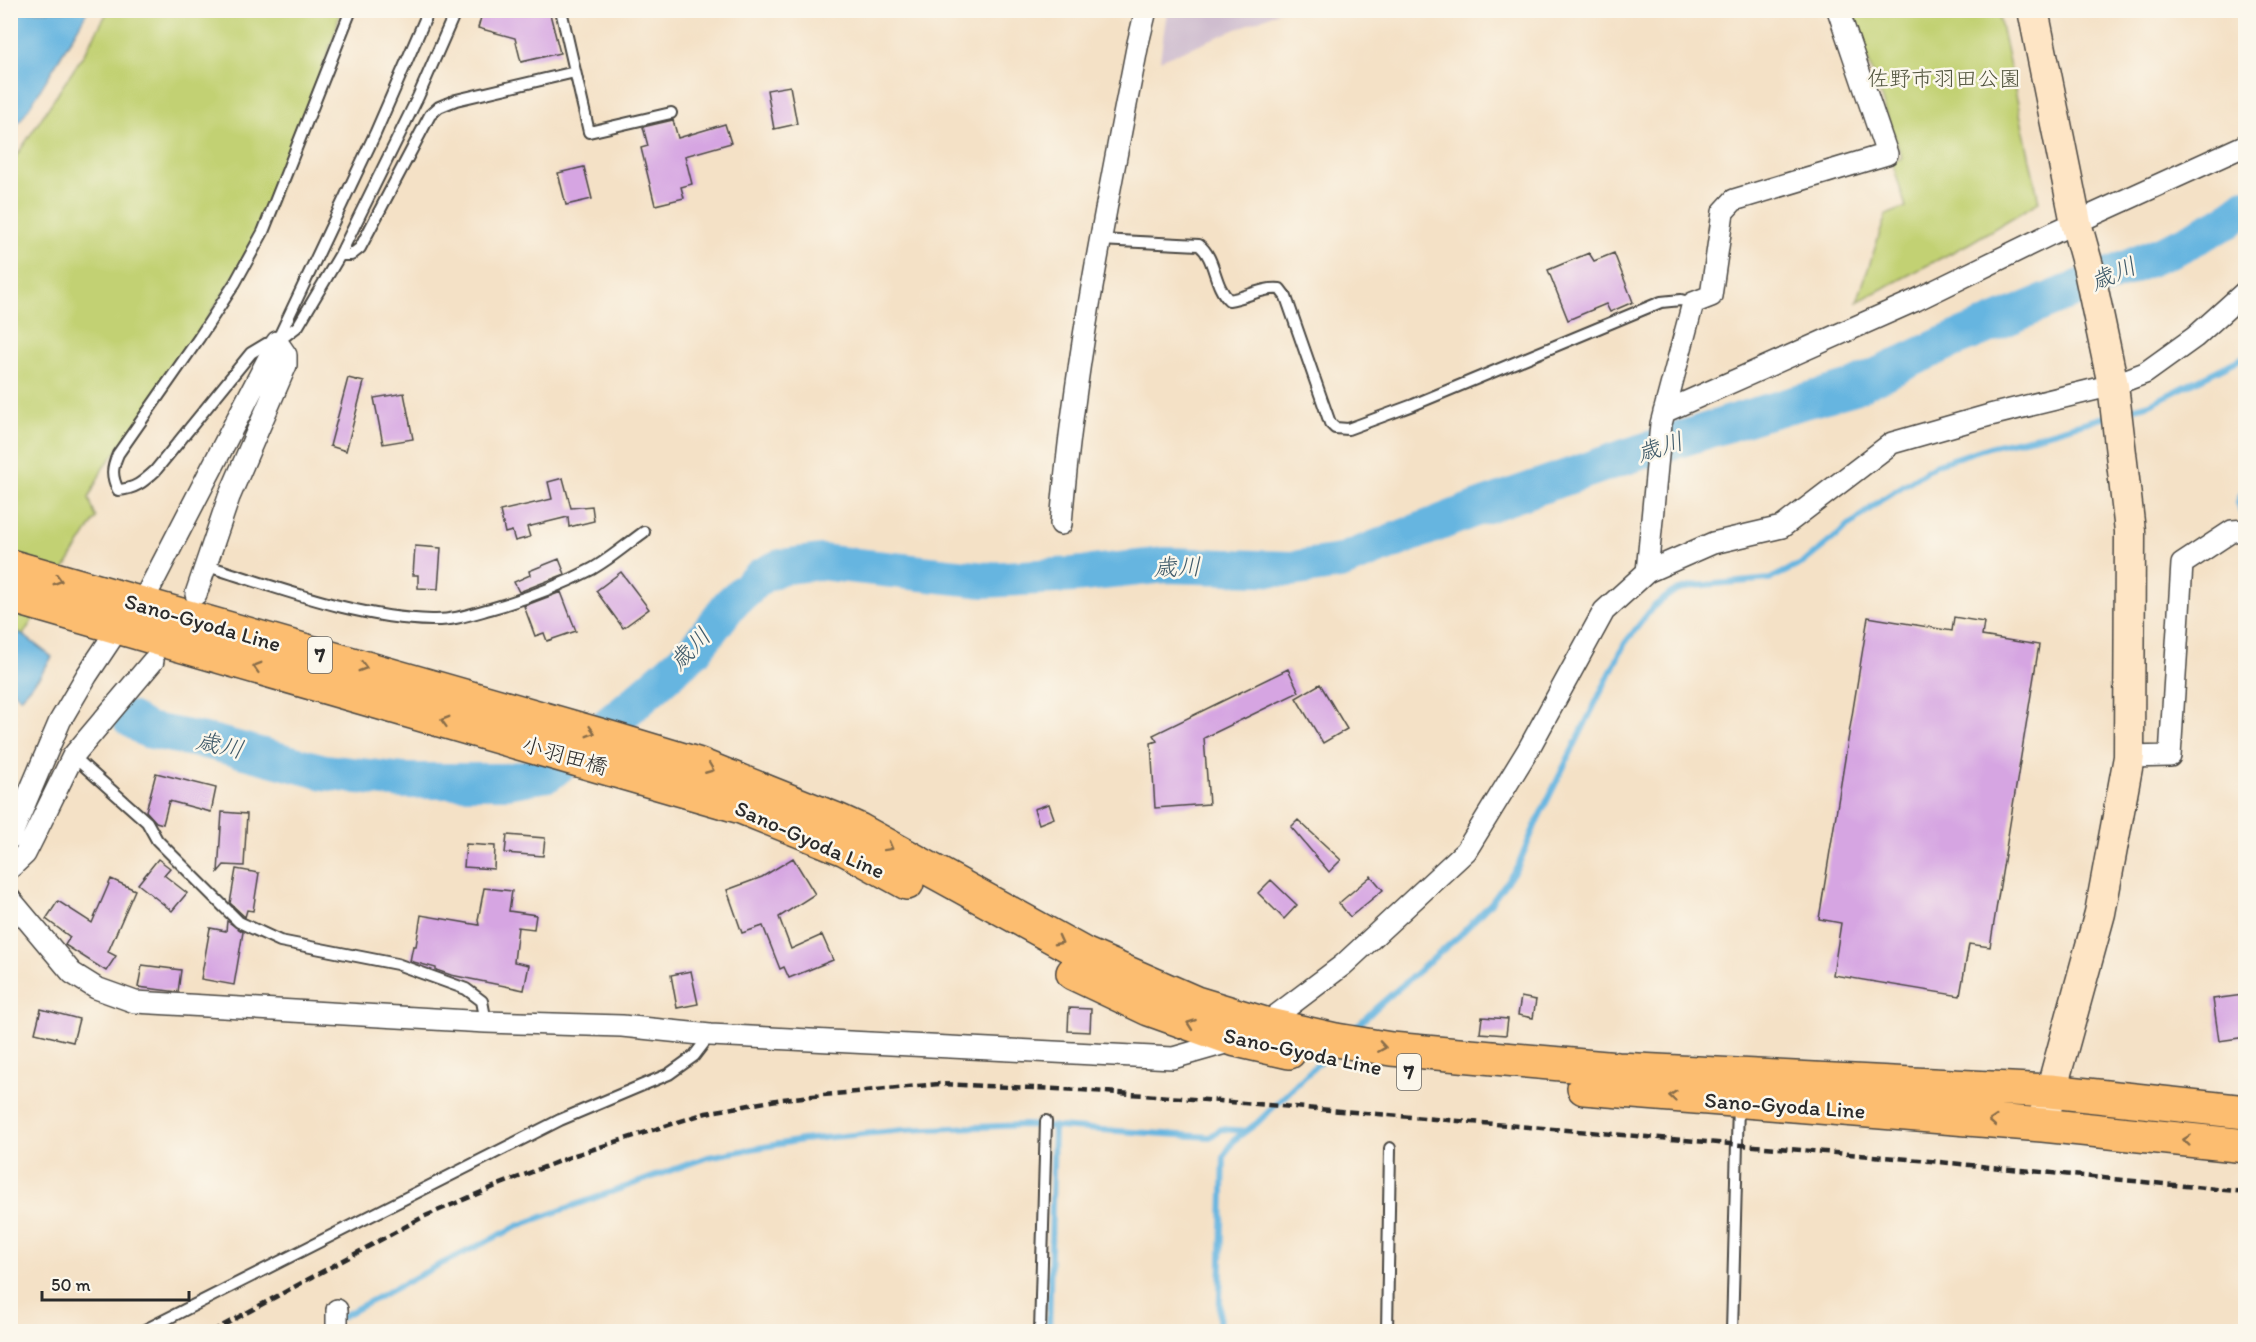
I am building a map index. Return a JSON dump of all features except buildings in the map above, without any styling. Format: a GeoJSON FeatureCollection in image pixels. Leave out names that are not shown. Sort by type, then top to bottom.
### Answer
{"type":"FeatureCollection","features":[{"type":"Feature","properties":{"kind":"main road","name":"Sano-Gyoda Line"},"geometry":{"type":"LineString","coordinates":[[10,566],[113,611],[501,737]]}},
{"type":"Feature","properties":{"kind":"main road","name":"Sano-Gyoda Line"},"geometry":{"type":"LineString","coordinates":[[10,596],[113,611],[535,716]]}},
{"type":"Feature","properties":{"kind":"main road","name":"小羽田橋"},"geometry":{"type":"LineString","coordinates":[[535,716],[654,751]]}},
{"type":"Feature","properties":{"kind":"main road","name":"小羽田橋"},"geometry":{"type":"LineString","coordinates":[[501,737],[630,774]]}},
{"type":"Feature","properties":{"kind":"main road","name":"Sano-Gyoda Line"},"geometry":{"type":"LineString","coordinates":[[654,751],[697,764],[837,820],[1084,954],[1196,1003],[1265,1024],[1336,1040],[1391,1049],[1618,1069],[2050,1091],[2246,1112]]}},
{"type":"Feature","properties":{"kind":"main road","name":"Sano-Gyoda Line"},"geometry":{"type":"LineString","coordinates":[[630,774],[741,807],[845,849],[1068,970],[1149,1009],[1236,1040],[1387,1071],[2042,1125],[2246,1146]]}},
{"type":"Feature","properties":{"kind":"street"},"geometry":{"type":"LineString","coordinates":[[1061,524],[1079,357],[1137,43],[1146,10]]}},
{"type":"Feature","properties":{"kind":"street"},"geometry":{"type":"LineString","coordinates":[[1647,572],[1663,418],[1693,303],[1711,296],[1723,212],[1734,200],[1887,154],[1838,10]]}},
{"type":"Feature","properties":{"kind":"street"},"geometry":{"type":"LineString","coordinates":[[2033,10],[2078,227],[2113,380],[2130,531],[2129,756],[2100,913],[2042,1125]]}},
{"type":"Feature","properties":{"kind":"street"},"geometry":{"type":"LineString","coordinates":[[1663,418],[2078,227],[2246,145]]}},
{"type":"Feature","properties":{"kind":"street"},"geometry":{"type":"LineString","coordinates":[[10,899],[72,973],[96,988],[135,1002],[486,1022],[622,1026],[710,1035],[1173,1058],[1236,1040],[1265,1024],[1343,965],[1466,851],[1528,750],[1604,612],[1647,572],[1713,543],[1782,527],[1892,443],[2145,373],[2195,337],[2246,291]]}},
{"type":"Feature","properties":{"kind":"street"},"geometry":{"type":"LineString","coordinates":[[10,838],[60,721],[87,675],[113,611],[276,342],[286,355],[286,365],[229,497],[196,594]]}},
{"type":"Feature","properties":{"kind":"street"},"geometry":{"type":"LineString","coordinates":[[2129,756],[2170,756],[2182,564],[2232,531],[2246,530]]}},
{"type":"Feature","properties":{"kind":"street"},"geometry":{"type":"LineString","coordinates":[[10,868],[25,854],[72,756],[153,661]]}},
{"type":"Feature","properties":{"kind":"street"},"geometry":{"type":"LineString","coordinates":[[337,1310],[337,1332]]}},
{"type":"Feature","properties":{"kind":"lane"},"geometry":{"type":"LineString","coordinates":[[351,10],[263,232],[235,283],[200,338],[118,454],[112,469],[112,478],[118,490],[130,489],[141,484],[155,471],[251,353],[266,344],[276,342],[298,326],[340,255],[418,97],[456,10]]}},
{"type":"Feature","properties":{"kind":"lane"},"geometry":{"type":"LineString","coordinates":[[276,342],[375,134],[429,10]]}},
{"type":"Feature","properties":{"kind":"lane"},"geometry":{"type":"LineString","coordinates":[[561,10],[589,132],[671,112]]}},
{"type":"Feature","properties":{"kind":"lane"},"geometry":{"type":"LineString","coordinates":[[340,255],[351,255],[360,248],[430,115],[439,107],[456,100],[575,72]]}},
{"type":"Feature","properties":{"kind":"lane"},"geometry":{"type":"LineString","coordinates":[[1100,240],[1199,244],[1206,250],[1221,290],[1228,300],[1239,299],[1269,288],[1280,289],[1286,297],[1330,423],[1340,429],[1348,429],[1413,405],[1661,302],[1681,300],[1693,303]]}},
{"type":"Feature","properties":{"kind":"lane"},"geometry":{"type":"LineString","coordinates":[[207,566],[349,609],[435,621],[471,615],[556,587],[593,568],[644,532]]}},
{"type":"Feature","properties":{"kind":"lane"},"geometry":{"type":"LineString","coordinates":[[72,756],[147,822],[157,840],[239,922],[280,941],[397,964],[466,989],[482,1001],[486,1022]]}},
{"type":"Feature","properties":{"kind":"lane"},"geometry":{"type":"LineString","coordinates":[[141,1332],[550,1125],[669,1074],[694,1056],[710,1035]]}},
{"type":"Feature","properties":{"kind":"lane"},"geometry":{"type":"LineString","coordinates":[[1732,1332],[1738,1101]]}},
{"type":"Feature","properties":{"kind":"lane"},"geometry":{"type":"LineString","coordinates":[[1040,1332],[1046,1121]]}},
{"type":"Feature","properties":{"kind":"lane"},"geometry":{"type":"LineString","coordinates":[[1387,1332],[1390,1148]]}},
{"type":"Feature","properties":{"kind":"shaded area"},"geometry":{"type":"Polygon","coordinates":[[[1167,10],[1281,11],[1160,60],[1167,10]]]}},
{"type":"Feature","properties":{"kind":"green space"},"geometry":{"type":"Polygon","coordinates":[[[108,11],[340,11],[336,30],[263,232],[140,423],[103,468],[89,498],[96,518],[23,635],[11,628],[11,164],[84,54],[108,11]]]}},
{"type":"Feature","properties":{"kind":"green space","name":"佐野市羽田公園"},"geometry":{"type":"Polygon","coordinates":[[[1851,11],[1998,11],[2039,202],[1970,243],[1857,302],[1886,215],[1906,207],[1892,162],[1902,158],[1851,11]]]}},
{"type":"Feature","properties":{"kind":"water"},"geometry":{"type":"Polygon","coordinates":[[[11,11],[88,11],[11,135],[11,11]]]}},
{"type":"Feature","properties":{"kind":"water"},"geometry":{"type":"Polygon","coordinates":[[[11,628],[52,657],[40,676],[20,698],[11,688],[11,628]]]}},
{"type":"Feature","properties":{"kind":"pier"},"geometry":{"type":"Polygon","coordinates":[[[88,11],[91,11],[75,42],[35,106],[10,138],[72,40],[88,11]]]}},
{"type":"Feature","properties":{"kind":"waterway","name":"歳川"},"geometry":{"type":"LineString","coordinates":[[130,719],[147,730],[214,743],[324,772],[403,781],[507,781],[548,774],[694,651],[730,604],[761,576],[780,567],[820,562],[985,580],[1074,575],[1166,565],[1291,569],[1340,562],[1475,509],[1622,458],[1759,414],[1851,388],[1944,344],[2175,248],[2228,221],[2246,206]]}},
{"type":"Feature","properties":{"kind":"waterway"},"geometry":{"type":"LineString","coordinates":[[2124,411],[2150,404],[2246,356]]}},
{"type":"Feature","properties":{"kind":"waterway"},"geometry":{"type":"LineString","coordinates":[[1351,1032],[1458,937],[1491,903],[1518,866],[1537,821],[1625,643],[1653,607],[1673,592],[1694,586],[1770,579],[1803,563],[1881,500],[1937,464],[1992,446],[2038,436],[2108,416]]}},
{"type":"Feature","properties":{"kind":"waterway"},"geometry":{"type":"LineString","coordinates":[[2246,485],[2238,502],[2241,511],[2246,511]]}},
{"type":"Feature","properties":{"kind":"waterway"},"geometry":{"type":"LineString","coordinates":[[1219,1332],[1224,1156],[1234,1140],[1257,1123],[1333,1049]]}},
{"type":"Feature","properties":{"kind":"waterway"},"geometry":{"type":"LineString","coordinates":[[341,1317],[520,1225],[708,1157],[802,1140],[904,1130],[1026,1125],[1210,1137],[1221,1129],[1246,1131]]}},
{"type":"Feature","properties":{"kind":"waterway"},"geometry":{"type":"LineString","coordinates":[[1049,1332],[1054,1126]]}},
{"type":"Feature","properties":{"kind":"railway"},"geometry":{"type":"LineString","coordinates":[[211,1332],[423,1217],[575,1155],[706,1113],[782,1099],[939,1084],[1081,1090],[1306,1108],[1919,1160],[2246,1192]]}}]}
